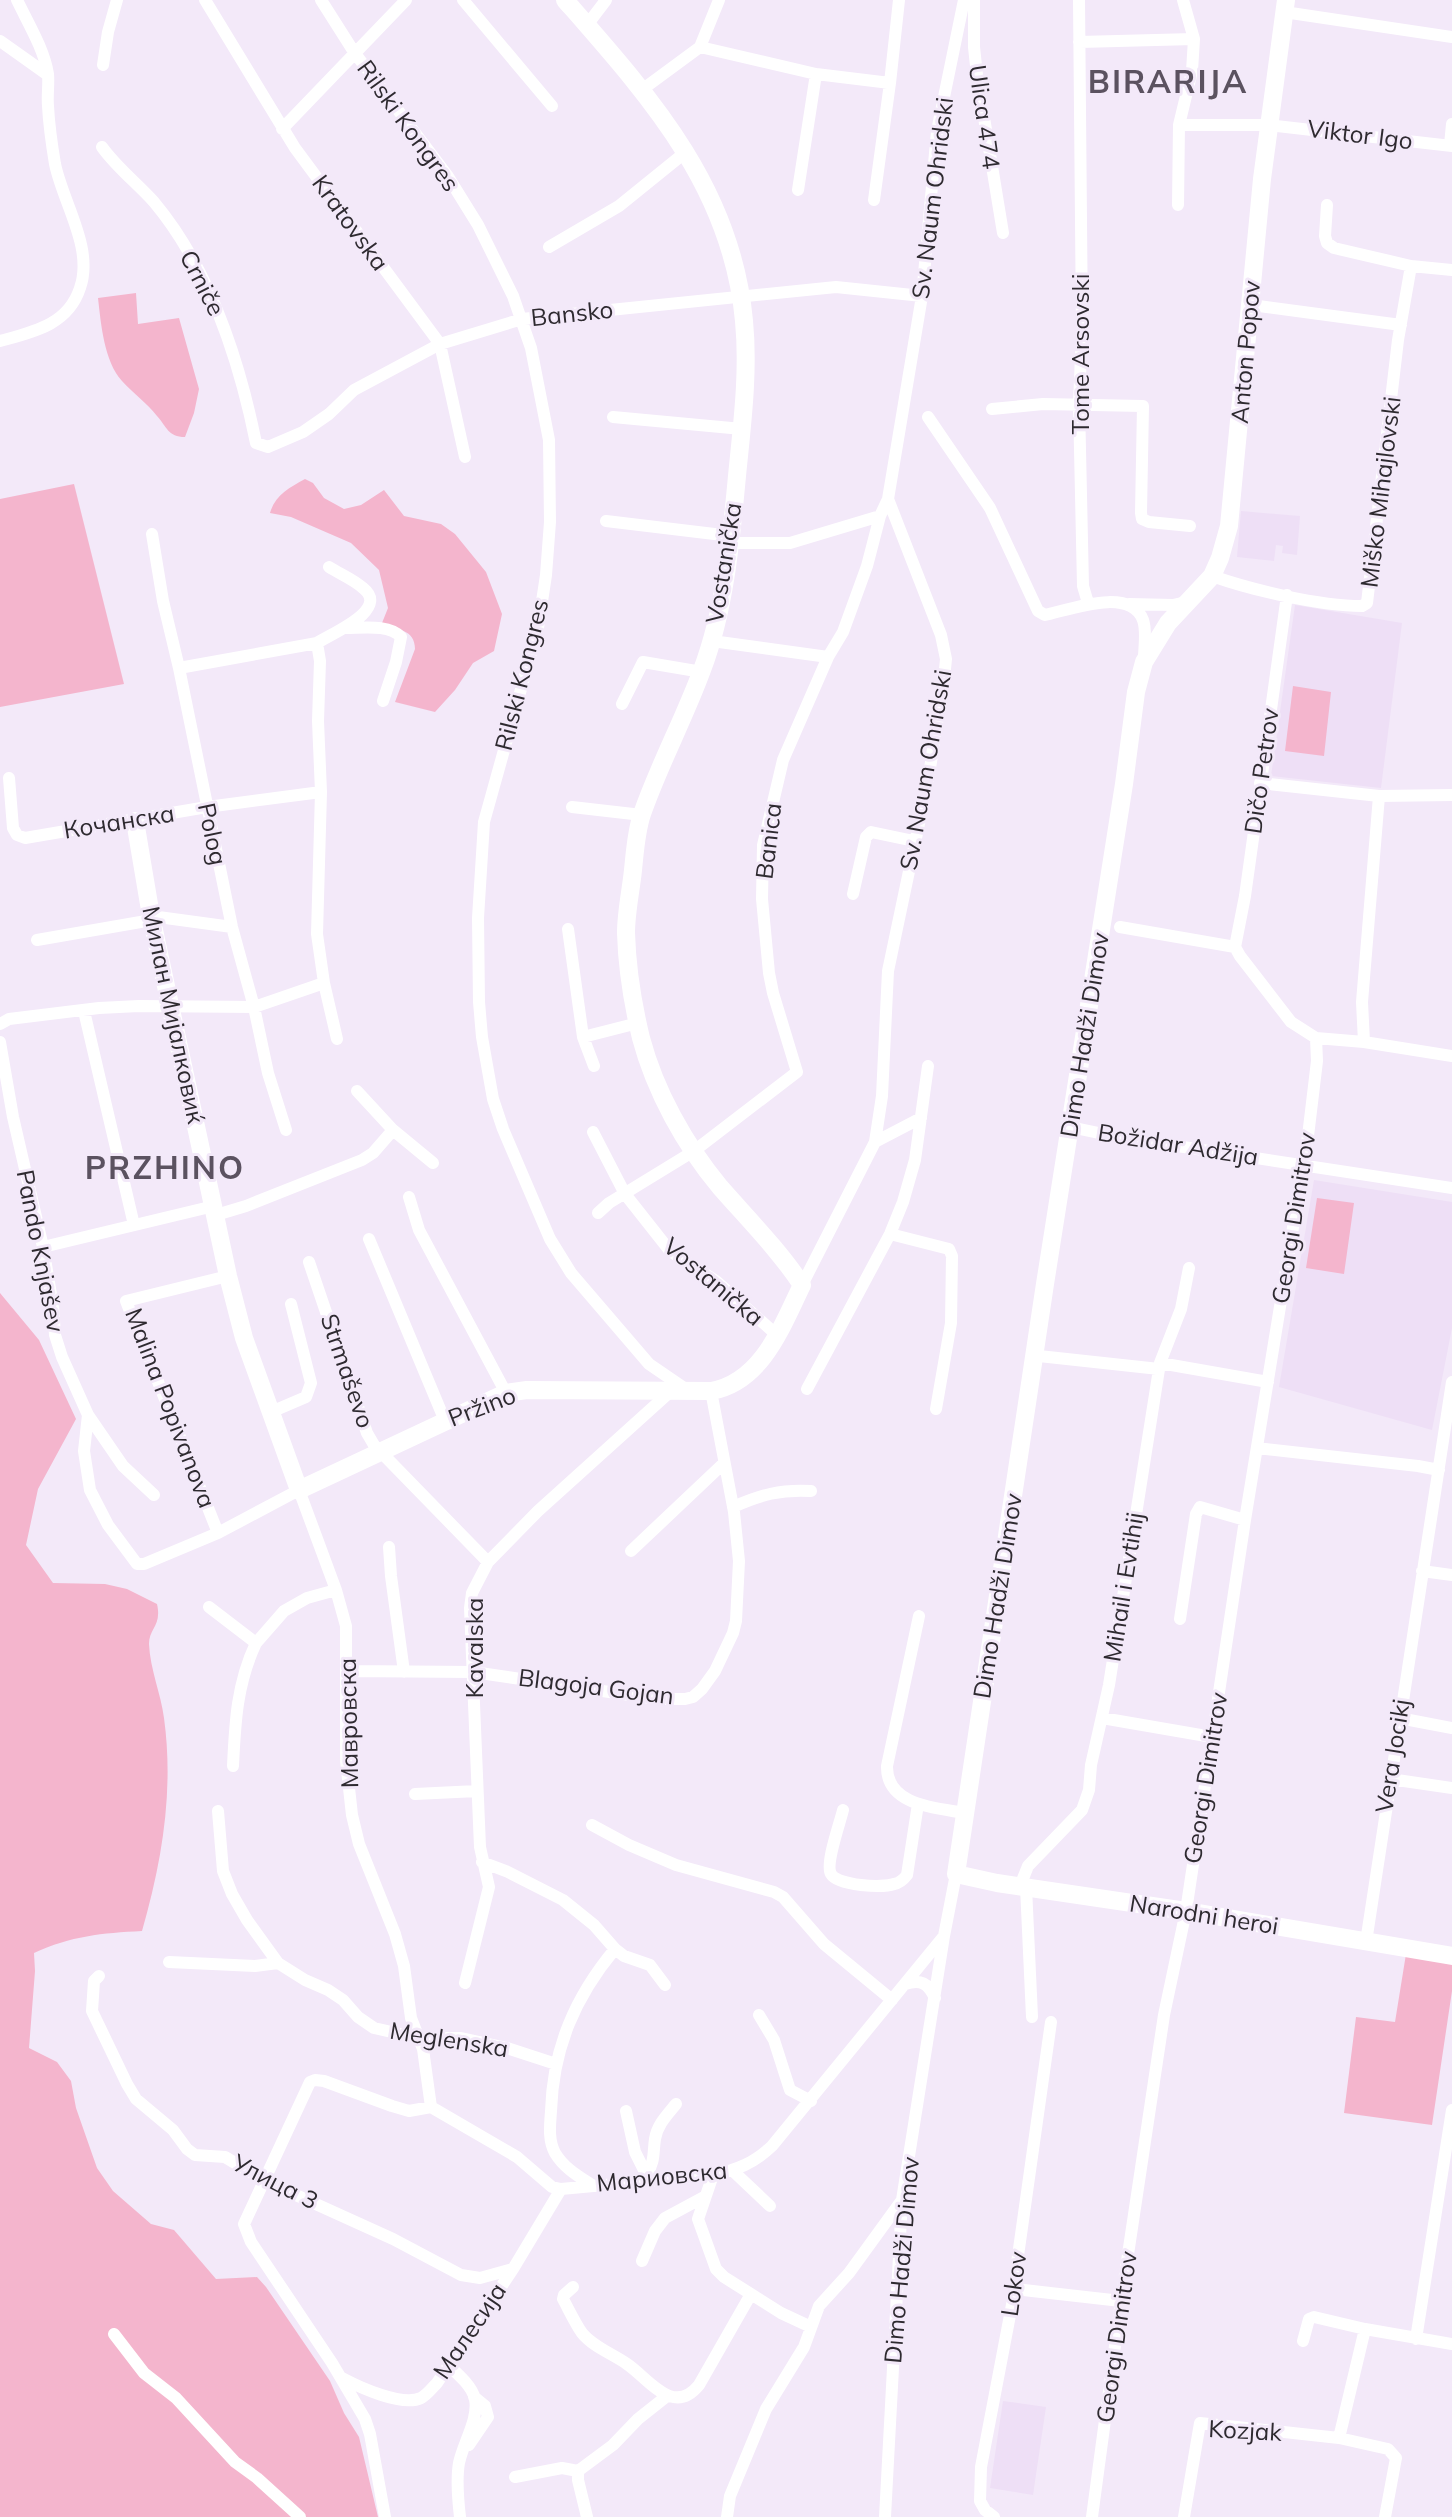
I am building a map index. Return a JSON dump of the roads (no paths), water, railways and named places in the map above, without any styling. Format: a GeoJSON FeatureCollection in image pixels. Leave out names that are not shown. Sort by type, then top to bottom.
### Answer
{"type":"FeatureCollection","features":[{"type":"Feature","properties":{"kind":"street"},"geometry":{"type":"LineString","coordinates":[[0,341],[32,333],[63,317],[77,296],[83,277],[81,245],[55,165],[48,106],[48,75],[17,0]]}},
{"type":"Feature","properties":{"kind":"street"},"geometry":{"type":"LineString","coordinates":[[103,65],[117,0]]}},
{"type":"Feature","properties":{"kind":"street","name":"Kratovska"},"geometry":{"type":"LineString","coordinates":[[205,0],[282,129],[440,344],[465,457]]}},
{"type":"Feature","properties":{"kind":"street","name":"Rilski Kongres"},"geometry":{"type":"LineString","coordinates":[[320,0],[354,52],[447,175],[478,225],[522,319],[538,376],[549,440],[550,522],[546,575],[538,628],[484,822],[480,849],[478,918],[482,1037],[488,1074],[503,1129],[550,1239],[570,1273],[649,1364],[690,1392]]}},
{"type":"Feature","properties":{"kind":"street"},"geometry":{"type":"LineString","coordinates":[[282,129],[406,0]]}},
{"type":"Feature","properties":{"kind":"street"},"geometry":{"type":"LineString","coordinates":[[463,0],[552,106]]}},
{"type":"Feature","properties":{"kind":"street","name":"Vostanička"},"geometry":{"type":"LineString","coordinates":[[565,0],[643,89],[687,151],[714,203],[741,296],[746,353],[742,429],[727,568],[712,641],[702,672],[642,815],[636,841],[626,933],[638,1023],[648,1057],[677,1124],[718,1184],[775,1248],[802,1284]]}},
{"type":"Feature","properties":{"kind":"street"},"geometry":{"type":"LineString","coordinates":[[587,25],[606,0]]}},
{"type":"Feature","properties":{"kind":"street"},"geometry":{"type":"LineString","coordinates":[[643,89],[700,47],[719,0]]}},
{"type":"Feature","properties":{"kind":"street"},"geometry":{"type":"LineString","coordinates":[[874,200],[898,0]]}},
{"type":"Feature","properties":{"kind":"street","name":"Sv. Naum Ohridski"},"geometry":{"type":"LineString","coordinates":[[802,1284],[876,1142],[882,1096],[888,971],[931,763],[946,659],[941,635],[888,499],[922,296],[937,131],[964,0]]}},
{"type":"Feature","properties":{"kind":"street","name":"Ulica 474"},"geometry":{"type":"LineString","coordinates":[[974,0],[977,75],[1003,233]]}},
{"type":"Feature","properties":{"kind":"street","name":"Tome Arsovski"},"geometry":{"type":"LineString","coordinates":[[1079,0],[1082,330],[1079,404],[1083,586],[1088,603]]}},
{"type":"Feature","properties":{"kind":"street"},"geometry":{"type":"LineString","coordinates":[[1178,205],[1180,125],[1192,71],[1194,39],[1184,0]]}},
{"type":"Feature","properties":{"kind":"street"},"geometry":{"type":"LineString","coordinates":[[1285,6],[1452,37]]}},
{"type":"Feature","properties":{"kind":"street","name":"Anton Popov"},"geometry":{"type":"LineString","coordinates":[[1141,669],[1168,623],[1212,576],[1229,526],[1268,125],[1285,6]]}},
{"type":"Feature","properties":{"kind":"street"},"geometry":{"type":"LineString","coordinates":[[1079,42],[1194,39]]}},
{"type":"Feature","properties":{"kind":"street"},"geometry":{"type":"LineString","coordinates":[[0,41],[48,75]]}},
{"type":"Feature","properties":{"kind":"street"},"geometry":{"type":"LineString","coordinates":[[700,47],[816,74],[890,83]]}},
{"type":"Feature","properties":{"kind":"street"},"geometry":{"type":"LineString","coordinates":[[799,190],[816,74]]}},
{"type":"Feature","properties":{"kind":"street"},"geometry":{"type":"LineString","coordinates":[[1451,146],[1452,124]]}},
{"type":"Feature","properties":{"kind":"street","name":"Viktor Igo"},"geometry":{"type":"LineString","coordinates":[[1180,125],[1268,125],[1451,146]]}},
{"type":"Feature","properties":{"kind":"street","name":"Crniče"},"geometry":{"type":"LineString","coordinates":[[102,147],[153,202],[212,296],[248,402],[256,443]]}},
{"type":"Feature","properties":{"kind":"street"},"geometry":{"type":"LineString","coordinates":[[549,247],[627,200],[687,151]]}},
{"type":"Feature","properties":{"kind":"street"},"geometry":{"type":"LineString","coordinates":[[1327,205],[1325,236],[1327,243],[1334,248],[1411,266],[1452,270]]}},
{"type":"Feature","properties":{"kind":"street","name":"Miško Mihajlovski"},"geometry":{"type":"LineString","coordinates":[[1212,576],[1247,587],[1356,606],[1365,605],[1369,599],[1401,325],[1411,266]]}},
{"type":"Feature","properties":{"kind":"street","name":"Bansko"},"geometry":{"type":"LineString","coordinates":[[256,443],[272,447],[303,432],[329,414],[354,390],[440,344],[522,319],[836,287],[922,296]]}},
{"type":"Feature","properties":{"kind":"street"},"geometry":{"type":"LineString","coordinates":[[1251,305],[1401,325]]}},
{"type":"Feature","properties":{"kind":"street"},"geometry":{"type":"LineString","coordinates":[[992,409],[1044,404],[1143,406],[1142,519],[1190,526]]}},
{"type":"Feature","properties":{"kind":"street"},"geometry":{"type":"LineString","coordinates":[[613,417],[742,429]]}},
{"type":"Feature","properties":{"kind":"street"},"geometry":{"type":"LineString","coordinates":[[928,417],[990,508],[1038,611],[1045,615],[1088,603],[1173,604],[1186,601]]}},
{"type":"Feature","properties":{"kind":"street","name":"Banica"},"geometry":{"type":"LineString","coordinates":[[694,1151],[797,1072],[769,973],[762,899],[763,845],[783,760],[828,657],[843,632],[856,599],[880,516],[888,499]]}},
{"type":"Feature","properties":{"kind":"street"},"geometry":{"type":"LineString","coordinates":[[606,521],[730,539],[790,543],[880,516]]}},
{"type":"Feature","properties":{"kind":"street","name":"Polog"},"geometry":{"type":"LineString","coordinates":[[152,534],[163,601],[180,668],[232,927],[254,1007],[268,1073],[286,1130]]}},
{"type":"Feature","properties":{"kind":"street"},"geometry":{"type":"LineString","coordinates":[[180,668],[317,643],[346,628],[367,610],[370,599],[364,588],[329,567]]}},
{"type":"Feature","properties":{"kind":"street","name":"Dičo Petrov"},"geometry":{"type":"LineString","coordinates":[[1235,947],[1245,896],[1287,595]]}},
{"type":"Feature","properties":{"kind":"street"},"geometry":{"type":"LineString","coordinates":[[1129,604],[1144,622],[1141,669]]}},
{"type":"Feature","properties":{"kind":"street"},"geometry":{"type":"LineString","coordinates":[[346,628],[377,628],[398,633],[401,637],[383,701]]}},
{"type":"Feature","properties":{"kind":"street"},"geometry":{"type":"LineString","coordinates":[[712,641],[828,657]]}},
{"type":"Feature","properties":{"kind":"street"},"geometry":{"type":"LineString","coordinates":[[317,643],[320,661],[318,721],[321,792],[317,934],[324,983],[337,1039]]}},
{"type":"Feature","properties":{"kind":"street"},"geometry":{"type":"LineString","coordinates":[[622,704],[643,662],[702,672]]}},
{"type":"Feature","properties":{"kind":"street","name":"Dimo Hadži Dimov"},"geometry":{"type":"LineString","coordinates":[[886,2517],[902,2200],[956,1874],[1141,669]]}},
{"type":"Feature","properties":{"kind":"street","name":"Кочанска"},"geometry":{"type":"LineString","coordinates":[[9,778],[13,828],[17,835],[25,838],[207,807],[321,792]]}},
{"type":"Feature","properties":{"kind":"street"},"geometry":{"type":"LineString","coordinates":[[1260,783],[1379,796],[1452,794]]}},
{"type":"Feature","properties":{"kind":"street"},"geometry":{"type":"LineString","coordinates":[[1364,1042],[1362,1002],[1379,796]]}},
{"type":"Feature","properties":{"kind":"street"},"geometry":{"type":"LineString","coordinates":[[572,807],[642,815]]}},
{"type":"Feature","properties":{"kind":"street","name":"Милан Мијалковиќ"},"geometry":{"type":"LineString","coordinates":[[135,821],[151,918],[228,1276],[244,1338],[299,1490]]}},
{"type":"Feature","properties":{"kind":"street"},"geometry":{"type":"LineString","coordinates":[[853,894],[866,838],[871,832],[914,841]]}},
{"type":"Feature","properties":{"kind":"street"},"geometry":{"type":"LineString","coordinates":[[37,940],[151,918],[232,927]]}},
{"type":"Feature","properties":{"kind":"street"},"geometry":{"type":"LineString","coordinates":[[1120,928],[1235,947],[1292,1023],[1316,1038],[1364,1042],[1452,1056]]}},
{"type":"Feature","properties":{"kind":"street"},"geometry":{"type":"LineString","coordinates":[[568,929],[583,1037],[594,1066]]}},
{"type":"Feature","properties":{"kind":"street"},"geometry":{"type":"LineString","coordinates":[[0,1024],[9,1019],[113,1007],[254,1007],[324,983]]}},
{"type":"Feature","properties":{"kind":"street"},"geometry":{"type":"LineString","coordinates":[[84,1011],[134,1225]]}},
{"type":"Feature","properties":{"kind":"street"},"geometry":{"type":"LineString","coordinates":[[583,1037],[638,1023]]}},
{"type":"Feature","properties":{"kind":"street","name":"Georgi Dimitrov"},"geometry":{"type":"LineString","coordinates":[[1092,2517],[1164,2015],[1186,1911],[1245,1520],[1303,1165],[1317,1061],[1316,1038]]}},
{"type":"Feature","properties":{"kind":"street","name":"Pando Knjašev"},"geometry":{"type":"LineString","coordinates":[[0,1042],[13,1118],[43,1247],[55,1335],[62,1357],[88,1415],[123,1466],[154,1495]]}},
{"type":"Feature","properties":{"kind":"street"},"geometry":{"type":"LineString","coordinates":[[807,1389],[890,1234],[911,1180],[928,1066]]}},
{"type":"Feature","properties":{"kind":"street"},"geometry":{"type":"LineString","coordinates":[[357,1091],[393,1130],[433,1163]]}},
{"type":"Feature","properties":{"kind":"street"},"geometry":{"type":"LineString","coordinates":[[876,1142],[920,1118]]}},
{"type":"Feature","properties":{"kind":"street","name":"Božidar Adžija"},"geometry":{"type":"LineString","coordinates":[[1070,1127],[1118,1137],[1452,1188]]}},
{"type":"Feature","properties":{"kind":"street"},"geometry":{"type":"LineString","coordinates":[[43,1247],[134,1225],[246,1206],[362,1160],[373,1153],[393,1130]]}},
{"type":"Feature","properties":{"kind":"street","name":"Vostanička"},"geometry":{"type":"LineString","coordinates":[[593,1132],[625,1194],[670,1251],[716,1281],[778,1336]]}},
{"type":"Feature","properties":{"kind":"street"},"geometry":{"type":"LineString","coordinates":[[598,1213],[609,1202],[694,1151]]}},
{"type":"Feature","properties":{"kind":"street"},"geometry":{"type":"LineString","coordinates":[[409,1197],[419,1230],[506,1393]]}},
{"type":"Feature","properties":{"kind":"street"},"geometry":{"type":"LineString","coordinates":[[890,1234],[949,1249],[952,1256],[951,1323],[936,1409]]}},
{"type":"Feature","properties":{"kind":"street"},"geometry":{"type":"LineString","coordinates":[[369,1239],[445,1421]]}},
{"type":"Feature","properties":{"kind":"street","name":"Strmaševo"},"geometry":{"type":"LineString","coordinates":[[309,1262],[368,1433],[380,1451],[488,1562]]}},
{"type":"Feature","properties":{"kind":"street","name":"Mihail i Evtihij"},"geometry":{"type":"LineString","coordinates":[[1023,1887],[1023,1874],[1028,1866],[1086,1804],[1091,1765],[1109,1685],[1160,1366],[1181,1309],[1189,1268]]}},
{"type":"Feature","properties":{"kind":"street","name":"Malina Popivanova"},"geometry":{"type":"LineString","coordinates":[[218,1533],[126,1301],[228,1276]]}},
{"type":"Feature","properties":{"kind":"street","name":"Pržino"},"geometry":{"type":"LineString","coordinates":[[137,1564],[218,1533],[299,1490],[506,1393],[527,1390],[690,1392],[727,1388],[744,1378],[778,1336],[802,1284]]}},
{"type":"Feature","properties":{"kind":"street"},"geometry":{"type":"LineString","coordinates":[[271,1412],[306,1397],[311,1383],[291,1304]]}},
{"type":"Feature","properties":{"kind":"street"},"geometry":{"type":"LineString","coordinates":[[1039,1356],[1160,1366],[1268,1382]]}},
{"type":"Feature","properties":{"kind":"street"},"geometry":{"type":"LineString","coordinates":[[649,1364],[663,1391]]}},
{"type":"Feature","properties":{"kind":"street","name":"Vera Jocikj"},"geometry":{"type":"LineString","coordinates":[[1366,1942],[1452,1382]]}},
{"type":"Feature","properties":{"kind":"street","name":"Kavalska"},"geometry":{"type":"LineString","coordinates":[[466,1983],[489,1893],[482,1862],[477,1791],[472,1593],[488,1562],[663,1391]]}},
{"type":"Feature","properties":{"kind":"street","name":"Blagoja Gojan"},"geometry":{"type":"LineString","coordinates":[[348,1671],[473,1672],[657,1699],[693,1697],[715,1671],[736,1621],[739,1560],[733,1507],[711,1391]]}},
{"type":"Feature","properties":{"kind":"street","name":"Pando Knjašev"},"geometry":{"type":"LineString","coordinates":[[88,1415],[85,1451],[90,1490],[108,1525],[137,1564]]}},
{"type":"Feature","properties":{"kind":"street"},"geometry":{"type":"LineString","coordinates":[[1257,1448],[1439,1470]]}},
{"type":"Feature","properties":{"kind":"street"},"geometry":{"type":"LineString","coordinates":[[631,1551],[724,1462]]}},
{"type":"Feature","properties":{"kind":"street","name":"Мавровска"},"geometry":{"type":"LineString","coordinates":[[299,1490],[336,1590],[346,1626],[346,1761],[352,1815],[359,1844],[395,1934],[404,1966],[411,2018],[418,2038]]}},
{"type":"Feature","properties":{"kind":"street"},"geometry":{"type":"LineString","coordinates":[[733,1507],[759,1495],[777,1491],[811,1491]]}},
{"type":"Feature","properties":{"kind":"street"},"geometry":{"type":"LineString","coordinates":[[1180,1619],[1196,1514],[1200,1507],[1245,1520]]}},
{"type":"Feature","properties":{"kind":"street"},"geometry":{"type":"LineString","coordinates":[[389,1547],[404,1672]]}},
{"type":"Feature","properties":{"kind":"street"},"geometry":{"type":"LineString","coordinates":[[1422,1571],[1452,1575]]}},
{"type":"Feature","properties":{"kind":"street"},"geometry":{"type":"LineString","coordinates":[[233,1766],[240,1684],[256,1643],[284,1611],[307,1598],[336,1590]]}},
{"type":"Feature","properties":{"kind":"street"},"geometry":{"type":"LineString","coordinates":[[209,1607],[256,1643]]}},
{"type":"Feature","properties":{"kind":"street"},"geometry":{"type":"LineString","coordinates":[[919,1616],[886,1770],[892,1785],[903,1797],[918,1804],[965,1812]]}},
{"type":"Feature","properties":{"kind":"street"},"geometry":{"type":"LineString","coordinates":[[1102,1718],[1212,1737]]}},
{"type":"Feature","properties":{"kind":"street"},"geometry":{"type":"LineString","coordinates":[[1399,1718],[1452,1728]]}},
{"type":"Feature","properties":{"kind":"street"},"geometry":{"type":"LineString","coordinates":[[1390,1779],[1452,1788]]}},
{"type":"Feature","properties":{"kind":"street"},"geometry":{"type":"LineString","coordinates":[[415,1794],[477,1791]]}},
{"type":"Feature","properties":{"kind":"street"},"geometry":{"type":"LineString","coordinates":[[843,1810],[832,1852],[832,1875],[839,1881],[878,1886],[894,1884],[907,1875],[918,1804]]}},
{"type":"Feature","properties":{"kind":"street","name":"Meglenska"},"geometry":{"type":"LineString","coordinates":[[218,1811],[223,1871],[232,1894],[278,1963],[343,2000],[358,2017],[374,2028],[418,2038],[461,2038],[507,2048],[556,2064]]}},
{"type":"Feature","properties":{"kind":"street"},"geometry":{"type":"LineString","coordinates":[[592,1825],[629,1845],[676,1865],[774,1892],[783,1897],[824,1944],[892,2000]]}},
{"type":"Feature","properties":{"kind":"street"},"geometry":{"type":"LineString","coordinates":[[482,1862],[563,1900],[594,1925],[624,1956],[650,1965],[665,1985]]}},
{"type":"Feature","properties":{"kind":"street","name":"Narodni heroi"},"geometry":{"type":"LineString","coordinates":[[956,1874],[1452,1956]]}},
{"type":"Feature","properties":{"kind":"street"},"geometry":{"type":"LineString","coordinates":[[1023,1887],[1032,2017]]}},
{"type":"Feature","properties":{"kind":"street","name":"Мариовска"},"geometry":{"type":"LineString","coordinates":[[431,2107],[517,2157],[552,2186],[561,2189],[648,2177],[713,2175],[733,2171],[761,2156],[811,2101],[944,1936]]}},
{"type":"Feature","properties":{"kind":"street"},"geometry":{"type":"LineString","coordinates":[[592,2185],[563,2165],[552,2146],[551,2101],[556,2064],[571,2014],[595,1973],[615,1949]]}},
{"type":"Feature","properties":{"kind":"street"},"geometry":{"type":"LineString","coordinates":[[169,1962],[255,1966],[278,1963]]}},
{"type":"Feature","properties":{"kind":"street","name":"Улица 3"},"geometry":{"type":"LineString","coordinates":[[99,1976],[94,1981],[92,2011],[136,2099],[173,2130],[195,2155],[225,2157],[265,2181],[393,2239],[461,2275],[489,2276],[513,2269]]}},
{"type":"Feature","properties":{"kind":"street"},"geometry":{"type":"LineString","coordinates":[[905,1984],[916,1980],[924,1983],[935,1998]]}},
{"type":"Feature","properties":{"kind":"street"},"geometry":{"type":"LineString","coordinates":[[759,2015],[774,2040],[790,2090],[811,2101]]}},
{"type":"Feature","properties":{"kind":"street","name":"Lokov"},"geometry":{"type":"LineString","coordinates":[[994,2517],[985,2510],[980,2501],[981,2467],[1015,2289],[1051,2022]]}},
{"type":"Feature","properties":{"kind":"street"},"geometry":{"type":"LineString","coordinates":[[386,2517],[370,2434],[358,2405],[246,2233],[244,2224],[310,2082],[315,2080],[410,2111],[431,2107],[423,2049],[418,2038]]}},
{"type":"Feature","properties":{"kind":"street"},"geometry":{"type":"LineString","coordinates":[[648,2177],[655,2138],[663,2119],[676,2105]]}},
{"type":"Feature","properties":{"kind":"street"},"geometry":{"type":"LineString","coordinates":[[1416,2339],[1452,2110]]}},
{"type":"Feature","properties":{"kind":"street"},"geometry":{"type":"LineString","coordinates":[[626,2111],[635,2152],[648,2177]]}},
{"type":"Feature","properties":{"kind":"street"},"geometry":{"type":"LineString","coordinates":[[733,2171],[770,2206]]}},
{"type":"Feature","properties":{"kind":"street"},"geometry":{"type":"LineString","coordinates":[[713,2175],[698,2219],[716,2269],[724,2277],[781,2313],[811,2327]]}},
{"type":"Feature","properties":{"kind":"street","name":"Малесија"},"geometry":{"type":"LineString","coordinates":[[340,2377],[374,2394],[414,2400],[422,2397],[437,2383],[513,2269],[561,2189]]}},
{"type":"Feature","properties":{"kind":"street"},"geometry":{"type":"LineString","coordinates":[[642,2260],[655,2231],[665,2218],[704,2197]]}},
{"type":"Feature","properties":{"kind":"street"},"geometry":{"type":"LineString","coordinates":[[727,2517],[730,2496],[766,2409],[804,2347],[819,2306],[849,2273],[902,2200]]}},
{"type":"Feature","properties":{"kind":"street"},"geometry":{"type":"LineString","coordinates":[[573,2287],[564,2295],[563,2300],[581,2332],[667,2396],[687,2396],[699,2385],[751,2294]]}},
{"type":"Feature","properties":{"kind":"street"},"geometry":{"type":"LineString","coordinates":[[1015,2289],[1121,2301]]}},
{"type":"Feature","properties":{"kind":"street"},"geometry":{"type":"LineString","coordinates":[[1303,2342],[1308,2319],[1314,2317],[1452,2344]]}},
{"type":"Feature","properties":{"kind":"street"},"geometry":{"type":"LineString","coordinates":[[1339,2438],[1365,2329]]}},
{"type":"Feature","properties":{"kind":"street"},"geometry":{"type":"LineString","coordinates":[[114,2334],[144,2373],[176,2398],[235,2462],[300,2517]]}},
{"type":"Feature","properties":{"kind":"street"},"geometry":{"type":"LineString","coordinates":[[448,2365],[461,2377],[474,2397],[473,2415],[460,2460],[460,2517]]}},
{"type":"Feature","properties":{"kind":"street"},"geometry":{"type":"LineString","coordinates":[[515,2477],[562,2468],[578,2471],[613,2445],[638,2419],[667,2396]]}},
{"type":"Feature","properties":{"kind":"street","name":"Kozjak"},"geometry":{"type":"LineString","coordinates":[[1184,2517],[1200,2423],[1339,2438],[1388,2449],[1395,2454],[1385,2517]]}},
{"type":"Feature","properties":{"kind":"street"},"geometry":{"type":"LineString","coordinates":[[578,2471],[587,2517]]}},
{"type":"Feature","properties":{"kind":"district","name":"BIRARIJA"},"geometry":{"type":"Point","coordinates":[1168,82]}},
{"type":"Feature","properties":{"kind":"district","name":"PRZHINO"},"geometry":{"type":"Point","coordinates":[165,1168]}}]}
